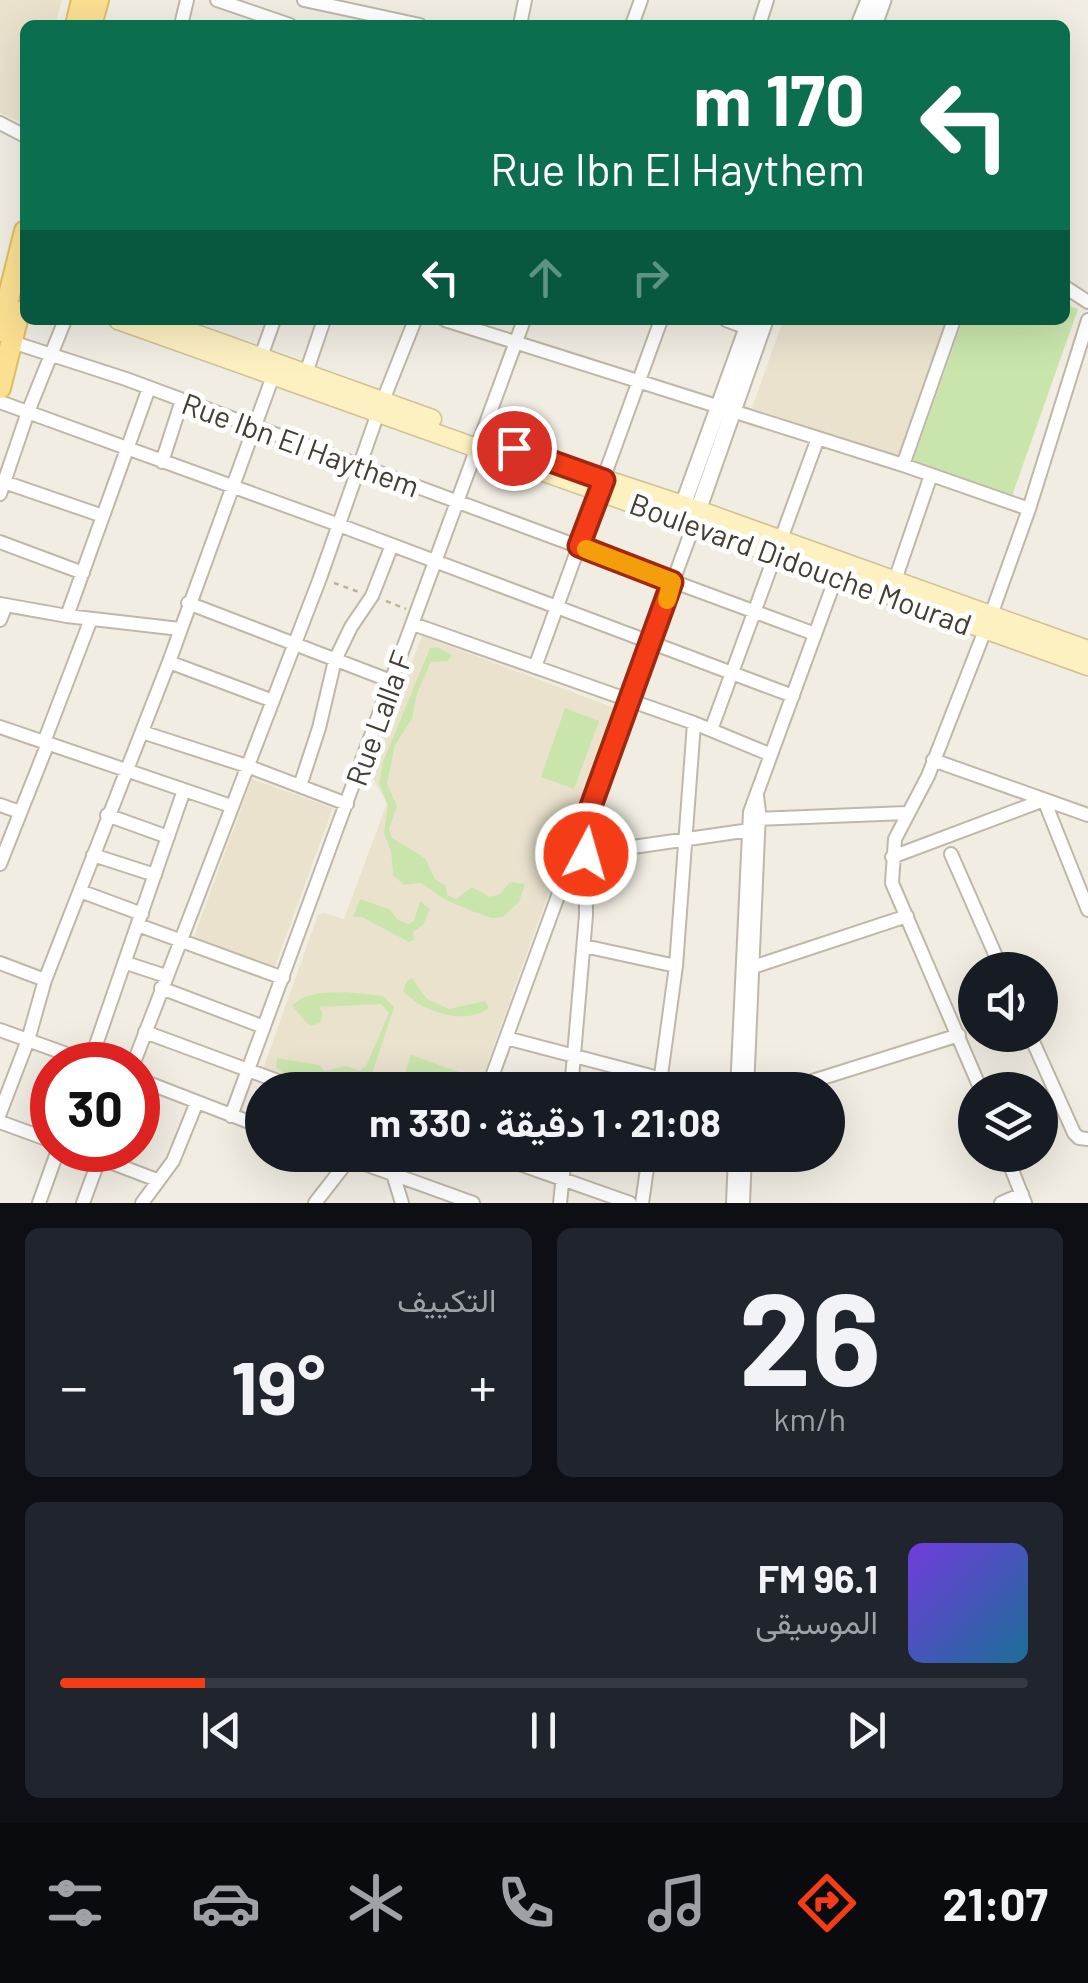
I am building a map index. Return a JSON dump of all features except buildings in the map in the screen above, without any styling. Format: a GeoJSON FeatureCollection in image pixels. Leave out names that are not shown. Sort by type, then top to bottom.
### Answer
{"type":"FeatureCollection","features":[{"type":"Feature","properties":{"kind":"main road"},"geometry":{"type":"LineString","coordinates":[[0,388],[4,338],[20,280]]}},
{"type":"Feature","properties":{"kind":"main road","name":"Boulevard Didouche Mourad"},"geometry":{"type":"LineString","coordinates":[[133,325],[692,513],[778,548],[988,622],[1088,650]]}},
{"type":"Feature","properties":{"kind":"main road","name":"Boulevard Didouche Mourad"},"geometry":{"type":"LineString","coordinates":[[168,325],[263,368],[306,374],[381,407]]}},
{"type":"Feature","properties":{"kind":"main road","name":"Boulevard Didouche Mourad"},"geometry":{"type":"LineString","coordinates":[[988,622],[1088,666]]}},
{"type":"Feature","properties":{"kind":"street"},"geometry":{"type":"LineString","coordinates":[[218,0],[276,20]]}},
{"type":"Feature","properties":{"kind":"street"},"geometry":{"type":"LineString","coordinates":[[304,0],[397,20]]}},
{"type":"Feature","properties":{"kind":"street"},"geometry":{"type":"LineString","coordinates":[[958,1033],[892,883],[895,839],[928,776],[988,622],[1029,509],[1088,320]]}},
{"type":"Feature","properties":{"kind":"street"},"geometry":{"type":"LineString","coordinates":[[63,325],[2,488],[103,516]]}},
{"type":"Feature","properties":{"kind":"street"},"geometry":{"type":"LineString","coordinates":[[0,1114],[46,980],[254,428],[273,325]]}},
{"type":"Feature","properties":{"kind":"street"},"geometry":{"type":"LineString","coordinates":[[306,374],[322,325]]}},
{"type":"Feature","properties":{"kind":"street"},"geometry":{"type":"LineString","coordinates":[[141,1042],[414,325]]}},
{"type":"Feature","properties":{"kind":"street"},"geometry":{"type":"LineString","coordinates":[[460,325],[903,465],[1029,509]]}},
{"type":"Feature","properties":{"kind":"street","name":"Rue Lalla F"},"geometry":{"type":"LineString","coordinates":[[231,1116],[522,325]]}},
{"type":"Feature","properties":{"kind":"street"},"geometry":{"type":"LineString","coordinates":[[536,667],[659,325]]}},
{"type":"Feature","properties":{"kind":"street"},"geometry":{"type":"LineString","coordinates":[[494,1072],[652,643],[755,325]]}},
{"type":"Feature","properties":{"kind":"street"},"geometry":{"type":"LineString","coordinates":[[903,465],[952,325]]}},
{"type":"Feature","properties":{"kind":"street","name":"Rue Ibn El Haythem"},"geometry":{"type":"LineString","coordinates":[[4,338],[815,634]]}},
{"type":"Feature","properties":{"kind":"street"},"geometry":{"type":"LineString","coordinates":[[67,616],[149,388]]}},
{"type":"Feature","properties":{"kind":"street"},"geometry":{"type":"LineString","coordinates":[[162,462],[182,400]]}},
{"type":"Feature","properties":{"kind":"street"},"geometry":{"type":"LineString","coordinates":[[0,402],[793,696]]}},
{"type":"Feature","properties":{"kind":"street"},"geometry":{"type":"LineString","coordinates":[[710,730],[818,438]]}},
{"type":"Feature","properties":{"kind":"street"},"geometry":{"type":"LineString","coordinates":[[893,588],[931,475]]}},
{"type":"Feature","properties":{"kind":"street"},"geometry":{"type":"LineString","coordinates":[[0,542],[83,573]]}},
{"type":"Feature","properties":{"kind":"street"},"geometry":{"type":"LineString","coordinates":[[300,786],[335,660],[351,626],[372,596],[392,546]]}},
{"type":"Feature","properties":{"kind":"street"},"geometry":{"type":"LineString","coordinates":[[738,1072],[756,793],[839,570]]}},
{"type":"Feature","properties":{"kind":"street"},"geometry":{"type":"LineString","coordinates":[[0,620],[3,604],[180,629]]}},
{"type":"Feature","properties":{"kind":"street"},"geometry":{"type":"LineString","coordinates":[[188,604],[391,682]]}},
{"type":"Feature","properties":{"kind":"street"},"geometry":{"type":"LineString","coordinates":[[0,864],[91,619]]}},
{"type":"Feature","properties":{"kind":"street"},"geometry":{"type":"LineString","coordinates":[[413,624],[694,723],[768,754]]}},
{"type":"Feature","properties":{"kind":"street"},"geometry":{"type":"LineString","coordinates":[[169,662],[273,701]]}},
{"type":"Feature","properties":{"kind":"street"},"geometry":{"type":"LineString","coordinates":[[661,1072],[676,966],[694,723]]}},
{"type":"Feature","properties":{"kind":"street"},"geometry":{"type":"LineString","coordinates":[[0,726],[231,806]]}},
{"type":"Feature","properties":{"kind":"street"},"geometry":{"type":"LineString","coordinates":[[142,732],[347,804]]}},
{"type":"Feature","properties":{"kind":"street"},"geometry":{"type":"LineString","coordinates":[[933,760],[1088,815]]}},
{"type":"Feature","properties":{"kind":"street"},"geometry":{"type":"LineString","coordinates":[[99,1042],[184,790]]}},
{"type":"Feature","properties":{"kind":"street"},"geometry":{"type":"LineString","coordinates":[[892,857],[1044,800]]}},
{"type":"Feature","properties":{"kind":"street"},"geometry":{"type":"LineString","coordinates":[[1044,800],[1088,910]]}},
{"type":"Feature","properties":{"kind":"street"},"geometry":{"type":"LineString","coordinates":[[0,805],[20,812]]}},
{"type":"Feature","properties":{"kind":"street"},"geometry":{"type":"LineString","coordinates":[[586,854],[686,842],[753,823],[823,814],[906,814]]}},
{"type":"Feature","properties":{"kind":"street"},"geometry":{"type":"LineString","coordinates":[[108,816],[168,836]]}},
{"type":"Feature","properties":{"kind":"street"},"geometry":{"type":"LineString","coordinates":[[573,1072],[584,946],[586,820]]}},
{"type":"Feature","properties":{"kind":"street"},"geometry":{"type":"LineString","coordinates":[[748,1072],[753,823]]}},
{"type":"Feature","properties":{"kind":"street"},"geometry":{"type":"LineString","coordinates":[[951,854],[994,952]]}},
{"type":"Feature","properties":{"kind":"street"},"geometry":{"type":"LineString","coordinates":[[93,855],[155,876]]}},
{"type":"Feature","properties":{"kind":"street"},"geometry":{"type":"LineString","coordinates":[[80,891],[179,940],[283,978]]}},
{"type":"Feature","properties":{"kind":"street"},"geometry":{"type":"LineString","coordinates":[[752,967],[907,916]]}},
{"type":"Feature","properties":{"kind":"street"},"geometry":{"type":"LineString","coordinates":[[584,946],[676,966]]}},
{"type":"Feature","properties":{"kind":"street"},"geometry":{"type":"LineString","coordinates":[[0,963],[46,980]]}},
{"type":"Feature","properties":{"kind":"street"},"geometry":{"type":"LineString","coordinates":[[126,964],[264,1027]]}},
{"type":"Feature","properties":{"kind":"street"},"geometry":{"type":"LineString","coordinates":[[0,1030],[33,1042]]}},
{"type":"Feature","properties":{"kind":"street"},"geometry":{"type":"LineString","coordinates":[[145,1032],[252,1072]]}},
{"type":"Feature","properties":{"kind":"street"},"geometry":{"type":"LineString","coordinates":[[841,1072],[958,1035]]}},
{"type":"Feature","properties":{"kind":"street"},"geometry":{"type":"LineString","coordinates":[[506,1038],[618,1072]]}},
{"type":"Feature","properties":{"kind":"street"},"geometry":{"type":"LineString","coordinates":[[1038,1052],[1074,1134],[1088,1139]]}},
{"type":"Feature","properties":{"kind":"street"},"geometry":{"type":"LineString","coordinates":[[160,1088],[245,1121]]}},
{"type":"Feature","properties":{"kind":"street"},"geometry":{"type":"LineString","coordinates":[[142,1203],[172,1161],[197,1102]]}},
{"type":"Feature","properties":{"kind":"street"},"geometry":{"type":"LineString","coordinates":[[0,1122],[30,1133]]}},
{"type":"Feature","properties":{"kind":"street"},"geometry":{"type":"LineString","coordinates":[[39,1203],[50,1172]]}},
{"type":"Feature","properties":{"kind":"street"},"geometry":{"type":"LineString","coordinates":[[83,1203],[94,1172]]}},
{"type":"Feature","properties":{"kind":"street"},"geometry":{"type":"LineString","coordinates":[[140,1172],[157,1180]]}},
{"type":"Feature","properties":{"kind":"street"},"geometry":{"type":"LineString","coordinates":[[315,1203],[335,1172]]}},
{"type":"Feature","properties":{"kind":"street"},"geometry":{"type":"LineString","coordinates":[[387,1172],[473,1203]]}},
{"type":"Feature","properties":{"kind":"street"},"geometry":{"type":"LineString","coordinates":[[542,1172],[630,1203]]}},
{"type":"Feature","properties":{"kind":"street"},"geometry":{"type":"LineString","coordinates":[[560,1203],[563,1172]]}},
{"type":"Feature","properties":{"kind":"street"},"geometry":{"type":"LineString","coordinates":[[642,1203],[647,1172]]}},
{"type":"Feature","properties":{"kind":"street"},"geometry":{"type":"LineString","coordinates":[[734,1203],[735,1172]]}},
{"type":"Feature","properties":{"kind":"street"},"geometry":{"type":"LineString","coordinates":[[743,1203],[744,1172]]}},
{"type":"Feature","properties":{"kind":"street"},"geometry":{"type":"LineString","coordinates":[[1001,1203],[1023,1198],[1013,1172]]}},
{"type":"Feature","properties":{"kind":"street"},"geometry":{"type":"LineString","coordinates":[[393,1174],[402,1203]]}},
{"type":"Feature","properties":{"kind":"shaded area"},"geometry":{"type":"Polygon","coordinates":[[[0,0],[62,0],[56,20],[20,20],[20,122],[0,113],[0,0]]]}},
{"type":"Feature","properties":{"kind":"shaded area"},"geometry":{"type":"Polygon","coordinates":[[[781,325],[946,325],[899,459],[752,408],[781,325]]]}},
{"type":"Feature","properties":{"kind":"shaded area"},"geometry":{"type":"Polygon","coordinates":[[[422,636],[615,708],[484,1072],[263,1069],[318,915],[344,919],[387,803],[369,771],[422,636]]]}},
{"type":"Feature","properties":{"kind":"shaded area"},"geometry":{"type":"Polygon","coordinates":[[[252,779],[333,808],[274,969],[193,939],[252,779]]]}},
{"type":"Feature","properties":{"kind":"green space"},"geometry":{"type":"Polygon","coordinates":[[[1070,306],[1078,309],[1012,496],[913,461],[961,325],[1070,325],[1070,306]]]}},
{"type":"Feature","properties":{"kind":"green space"},"geometry":{"type":"Polygon","coordinates":[[[437,647],[452,655],[448,661],[431,662],[417,693],[412,719],[395,745],[387,784],[397,806],[389,829],[392,838],[425,858],[435,879],[446,886],[447,895],[456,899],[472,887],[490,897],[500,894],[510,882],[525,884],[519,902],[503,917],[474,912],[421,883],[404,885],[393,875],[391,851],[384,833],[388,806],[379,783],[383,762],[430,648],[437,647]]]}},
{"type":"Feature","properties":{"kind":"green space"},"geometry":{"type":"Polygon","coordinates":[[[565,708],[599,721],[574,789],[541,777],[565,708]]]}},
{"type":"Feature","properties":{"kind":"green space"},"geometry":{"type":"Polygon","coordinates":[[[360,899],[389,909],[398,920],[408,924],[414,921],[420,901],[430,909],[423,925],[413,932],[414,940],[409,942],[362,917],[353,917],[360,899]]]}},
{"type":"Feature","properties":{"kind":"green space"},"geometry":{"type":"Polygon","coordinates":[[[412,978],[427,999],[449,1009],[485,1001],[489,1008],[469,1016],[432,1010],[403,991],[412,978]]]}},
{"type":"Feature","properties":{"kind":"green space"},"geometry":{"type":"Polygon","coordinates":[[[310,995],[383,996],[394,1007],[373,1072],[282,1072],[276,1067],[277,1058],[320,1065],[324,1071],[347,1066],[360,1071],[366,1066],[389,1013],[381,1004],[319,1007],[323,1014],[320,1023],[310,1026],[292,1006],[310,995]]]}},
{"type":"Feature","properties":{"kind":"green space"},"geometry":{"type":"Polygon","coordinates":[[[411,1055],[459,1072],[405,1072],[411,1055]]]}},
{"type":"Feature","properties":{"kind":"slow traffic"},"geometry":{"type":"LineString","coordinates":[[586,549],[672,582],[667,600]]}},
{"type":"Feature","properties":{"kind":"route"},"geometry":{"type":"LineString","coordinates":[[514,448],[604,480],[579,546],[672,582],[586,820],[586,854]]}}]}
